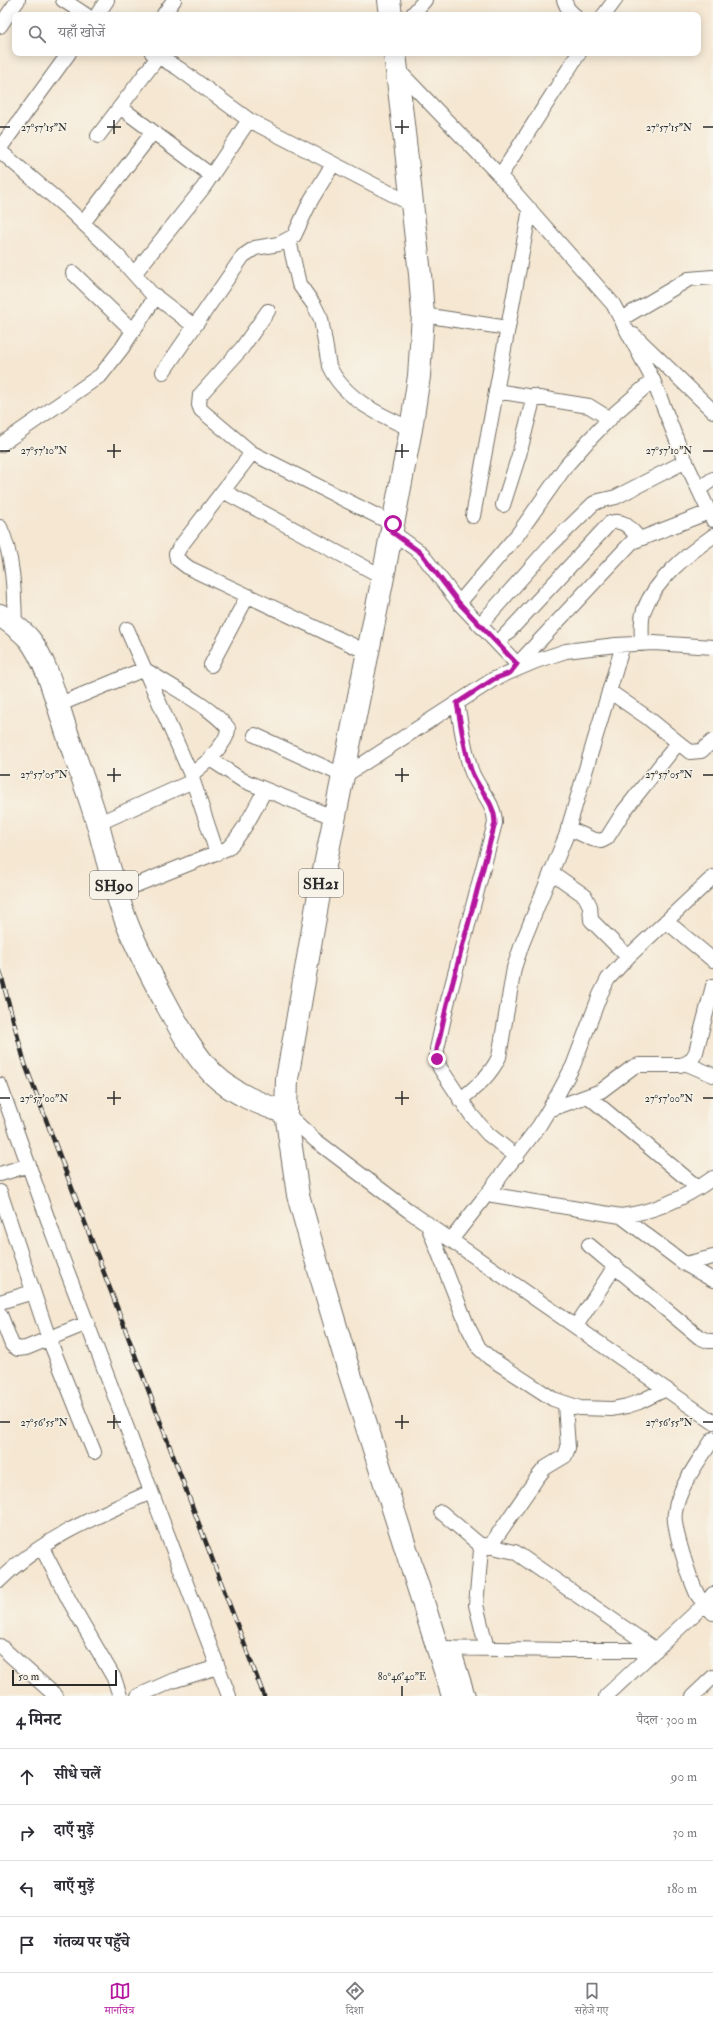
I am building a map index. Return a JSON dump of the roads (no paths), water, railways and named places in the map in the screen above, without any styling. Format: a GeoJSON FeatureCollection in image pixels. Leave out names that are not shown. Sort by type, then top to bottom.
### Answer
{"type":"FeatureCollection","features":[{"type":"Feature","properties":{"kind":"main road"},"geometry":{"type":"LineString","coordinates":[[389,0],[391,12]]}},
{"type":"Feature","properties":{"kind":"main road","name":"SH21"},"geometry":{"type":"LineString","coordinates":[[396,61],[413,205],[422,315],[419,376],[411,429],[383,577],[318,900],[287,1079],[286,1113],[298,1195],[317,1263],[349,1372],[446,1648],[453,1696]]}},
{"type":"Feature","properties":{"kind":"main road","name":"SH90"},"geometry":{"type":"LineString","coordinates":[[8,620],[30,640],[40,659],[58,705],[97,824],[116,893],[128,926],[149,971],[197,1055],[214,1075],[236,1092],[258,1103],[286,1113]]}},
{"type":"Feature","properties":{"kind":"street"},"geometry":{"type":"LineString","coordinates":[[0,26],[18,0]]}},
{"type":"Feature","properties":{"kind":"street"},"geometry":{"type":"LineString","coordinates":[[63,0],[81,12]]}},
{"type":"Feature","properties":{"kind":"street"},"geometry":{"type":"LineString","coordinates":[[99,12],[107,0]]}},
{"type":"Feature","properties":{"kind":"street"},"geometry":{"type":"LineString","coordinates":[[165,12],[174,0]]}},
{"type":"Feature","properties":{"kind":"street"},"geometry":{"type":"LineString","coordinates":[[415,12],[425,0]]}},
{"type":"Feature","properties":{"kind":"street"},"geometry":{"type":"LineString","coordinates":[[564,0],[571,12]]}},
{"type":"Feature","properties":{"kind":"street"},"geometry":{"type":"LineString","coordinates":[[606,12],[615,0]]}},
{"type":"Feature","properties":{"kind":"street"},"geometry":{"type":"LineString","coordinates":[[67,56],[0,150],[83,223],[156,296],[194,326]]}},
{"type":"Feature","properties":{"kind":"street"},"geometry":{"type":"LineString","coordinates":[[98,136],[120,107],[154,56]]}},
{"type":"Feature","properties":{"kind":"street"},"geometry":{"type":"LineString","coordinates":[[157,56],[178,68],[249,120],[413,205]]}},
{"type":"Feature","properties":{"kind":"street"},"geometry":{"type":"LineString","coordinates":[[500,176],[577,56]]}},
{"type":"Feature","properties":{"kind":"street"},"geometry":{"type":"LineString","coordinates":[[396,61],[603,290],[613,304],[653,380],[686,461],[711,516],[639,538],[625,548],[514,669]]}},
{"type":"Feature","properties":{"kind":"street"},"geometry":{"type":"LineString","coordinates":[[120,107],[212,176]]}},
{"type":"Feature","properties":{"kind":"street"},"geometry":{"type":"LineString","coordinates":[[134,274],[212,176],[249,120]]}},
{"type":"Feature","properties":{"kind":"street"},"geometry":{"type":"LineString","coordinates":[[83,223],[153,132]]}},
{"type":"Feature","properties":{"kind":"street"},"geometry":{"type":"LineString","coordinates":[[162,372],[243,256],[249,250],[280,244],[294,236],[316,190],[333,164]]}},
{"type":"Feature","properties":{"kind":"street"},"geometry":{"type":"LineString","coordinates":[[473,516],[530,209]]}},
{"type":"Feature","properties":{"kind":"street"},"geometry":{"type":"LineString","coordinates":[[289,240],[299,284],[318,310],[329,366],[332,373],[343,387],[374,413],[411,429]]}},
{"type":"Feature","properties":{"kind":"street"},"geometry":{"type":"LineString","coordinates":[[73,273],[133,331]]}},
{"type":"Feature","properties":{"kind":"street"},"geometry":{"type":"LineString","coordinates":[[623,322],[688,279],[713,277]]}},
{"type":"Feature","properties":{"kind":"street"},"geometry":{"type":"LineString","coordinates":[[0,445],[101,375],[112,362],[156,296]]}},
{"type":"Feature","properties":{"kind":"street"},"geometry":{"type":"LineString","coordinates":[[268,311],[242,348],[200,395],[198,399],[199,405],[205,415],[252,453],[392,528],[421,553],[459,603],[498,644],[514,669]]}},
{"type":"Feature","properties":{"kind":"street"},"geometry":{"type":"LineString","coordinates":[[422,315],[508,328]]}},
{"type":"Feature","properties":{"kind":"street"},"geometry":{"type":"LineString","coordinates":[[623,322],[713,411]]}},
{"type":"Feature","properties":{"kind":"street"},"geometry":{"type":"LineString","coordinates":[[459,603],[518,534],[566,466],[610,418],[653,380]]}},
{"type":"Feature","properties":{"kind":"street"},"geometry":{"type":"LineString","coordinates":[[496,391],[588,406],[610,418]]}},
{"type":"Feature","properties":{"kind":"street"},"geometry":{"type":"LineString","coordinates":[[504,505],[534,396]]}},
{"type":"Feature","properties":{"kind":"street"},"geometry":{"type":"LineString","coordinates":[[252,453],[176,554],[177,559],[189,568],[247,597],[368,653]]}},
{"type":"Feature","properties":{"kind":"street"},"geometry":{"type":"LineString","coordinates":[[480,625],[549,547],[593,504],[616,497],[686,461]]}},
{"type":"Feature","properties":{"kind":"street"},"geometry":{"type":"LineString","coordinates":[[699,489],[713,479]]}},
{"type":"Feature","properties":{"kind":"street"},"geometry":{"type":"LineString","coordinates":[[223,492],[383,577]]}},
{"type":"Feature","properties":{"kind":"street"},"geometry":{"type":"LineString","coordinates":[[498,644],[610,523],[620,521],[625,523],[639,538]]}},
{"type":"Feature","properties":{"kind":"street"},"geometry":{"type":"LineString","coordinates":[[0,527],[10,557],[14,579],[8,620]]}},
{"type":"Feature","properties":{"kind":"street"},"geometry":{"type":"LineString","coordinates":[[642,644],[643,611],[654,593],[674,567],[713,536]]}},
{"type":"Feature","properties":{"kind":"street"},"geometry":{"type":"LineString","coordinates":[[211,665],[247,597]]}},
{"type":"Feature","properties":{"kind":"street"},"geometry":{"type":"LineString","coordinates":[[127,630],[192,778],[217,853]]}},
{"type":"Feature","properties":{"kind":"street"},"geometry":{"type":"LineString","coordinates":[[255,735],[344,776],[494,679],[514,669],[566,651],[642,644],[713,647]]}},
{"type":"Feature","properties":{"kind":"street"},"geometry":{"type":"LineString","coordinates":[[460,1100],[482,1083],[494,1067],[499,1057],[514,968],[568,828],[623,645]]}},
{"type":"Feature","properties":{"kind":"street"},"geometry":{"type":"LineString","coordinates":[[58,705],[144,669]]}},
{"type":"Feature","properties":{"kind":"street"},"geometry":{"type":"LineString","coordinates":[[97,824],[192,778],[210,759],[228,734],[228,728],[219,718],[144,669]]}},
{"type":"Feature","properties":{"kind":"street"},"geometry":{"type":"LineString","coordinates":[[609,691],[648,718],[690,752],[701,751],[713,741]]}},
{"type":"Feature","properties":{"kind":"street"},"geometry":{"type":"LineString","coordinates":[[457,703],[471,768],[476,781],[493,808],[495,816],[489,847],[437,1049],[440,1068],[460,1100],[488,1134],[516,1157]]}},
{"type":"Feature","properties":{"kind":"street"},"geometry":{"type":"LineString","coordinates":[[568,828],[592,839],[601,841],[607,838],[624,811],[678,743]]}},
{"type":"Feature","properties":{"kind":"street"},"geometry":{"type":"LineString","coordinates":[[210,759],[242,780],[335,818]]}},
{"type":"Feature","properties":{"kind":"street"},"geometry":{"type":"LineString","coordinates":[[116,893],[217,853],[236,840],[265,790]]}},
{"type":"Feature","properties":{"kind":"street"},"geometry":{"type":"LineString","coordinates":[[551,872],[585,896],[590,906],[591,920],[628,957]]}},
{"type":"Feature","properties":{"kind":"street"},"geometry":{"type":"LineString","coordinates":[[451,1240],[516,1157],[549,1110],[573,1066],[605,984],[628,957],[713,877]]}},
{"type":"Feature","properties":{"kind":"street"},"geometry":{"type":"LineString","coordinates":[[666,921],[713,960]]}},
{"type":"Feature","properties":{"kind":"street"},"geometry":{"type":"LineString","coordinates":[[687,1064],[692,1060],[696,1052],[713,986]]}},
{"type":"Feature","properties":{"kind":"street"},"geometry":{"type":"LineString","coordinates":[[549,1110],[601,1091],[633,1067],[639,1065],[687,1064],[713,1075]]}},
{"type":"Feature","properties":{"kind":"street"},"geometry":{"type":"LineString","coordinates":[[0,1085],[87,1322],[229,1696]]}},
{"type":"Feature","properties":{"kind":"street"},"geometry":{"type":"LineString","coordinates":[[588,1096],[698,1188]]}},
{"type":"Feature","properties":{"kind":"street"},"geometry":{"type":"LineString","coordinates":[[286,1113],[315,1140],[427,1223],[713,1422]]}},
{"type":"Feature","properties":{"kind":"street"},"geometry":{"type":"LineString","coordinates":[[0,1174],[29,1165]]}},
{"type":"Feature","properties":{"kind":"street"},"geometry":{"type":"LineString","coordinates":[[487,1194],[621,1216],[641,1213],[663,1206],[698,1188],[713,1178]]}},
{"type":"Feature","properties":{"kind":"street"},"geometry":{"type":"LineString","coordinates":[[0,1192],[32,1292],[94,1452]]}},
{"type":"Feature","properties":{"kind":"street"},"geometry":{"type":"LineString","coordinates":[[621,1216],[685,1264],[713,1280]]}},
{"type":"Feature","properties":{"kind":"street"},"geometry":{"type":"LineString","coordinates":[[427,1223],[467,1325],[479,1348],[490,1358],[553,1399],[565,1404],[588,1409],[612,1408],[640,1402],[666,1389]]}},
{"type":"Feature","properties":{"kind":"street"},"geometry":{"type":"LineString","coordinates":[[589,1245],[700,1337],[708,1341],[713,1341]]}},
{"type":"Feature","properties":{"kind":"street"},"geometry":{"type":"LineString","coordinates":[[685,1264],[713,1257]]}},
{"type":"Feature","properties":{"kind":"street"},"geometry":{"type":"LineString","coordinates":[[576,1326],[615,1266]]}},
{"type":"Feature","properties":{"kind":"street"},"geometry":{"type":"LineString","coordinates":[[0,1302],[32,1292]]}},
{"type":"Feature","properties":{"kind":"street"},"geometry":{"type":"LineString","coordinates":[[0,1314],[12,1345],[18,1349],[26,1348],[49,1339],[87,1322]]}},
{"type":"Feature","properties":{"kind":"street"},"geometry":{"type":"LineString","coordinates":[[487,1649],[476,1605],[481,1550],[537,1478],[550,1464],[565,1456],[568,1448],[565,1404]]}},
{"type":"Feature","properties":{"kind":"street"},"geometry":{"type":"LineString","coordinates":[[606,1696],[656,1650],[711,1603],[698,1596],[692,1582],[675,1526],[675,1513],[680,1494],[713,1439]]}},
{"type":"Feature","properties":{"kind":"street"},"geometry":{"type":"LineString","coordinates":[[0,1580],[14,1566],[42,1548],[96,1517],[151,1492]]}},
{"type":"Feature","properties":{"kind":"street"},"geometry":{"type":"LineString","coordinates":[[440,1512],[484,1545],[515,1552],[656,1650]]}},
{"type":"Feature","properties":{"kind":"street"},"geometry":{"type":"LineString","coordinates":[[42,1548],[70,1602],[114,1678],[120,1696]]}},
{"type":"Feature","properties":{"kind":"street"},"geometry":{"type":"LineString","coordinates":[[0,1646],[56,1696]]}},
{"type":"Feature","properties":{"kind":"street"},"geometry":{"type":"LineString","coordinates":[[468,1696],[446,1648],[656,1650]]}},
{"type":"Feature","properties":{"kind":"street"},"geometry":{"type":"LineString","coordinates":[[138,1696],[172,1681],[218,1667]]}},
{"type":"Feature","properties":{"kind":"street"},"geometry":{"type":"LineString","coordinates":[[693,1696],[713,1677]]}},
{"type":"Feature","properties":{"kind":"railway"},"geometry":{"type":"LineString","coordinates":[[0,971],[25,1064],[264,1696]]}}]}
